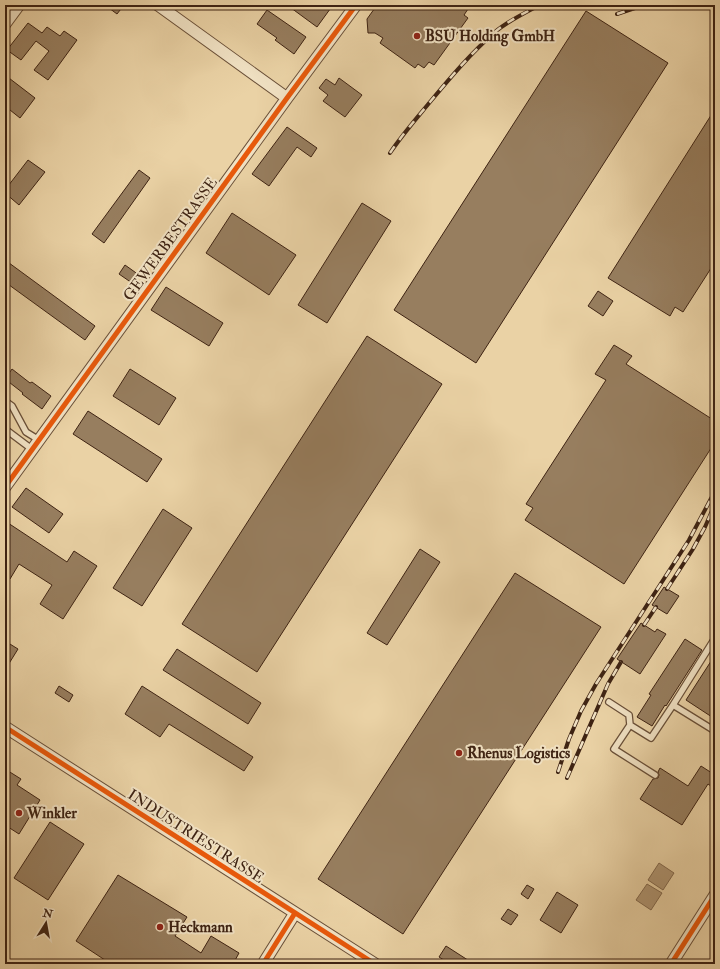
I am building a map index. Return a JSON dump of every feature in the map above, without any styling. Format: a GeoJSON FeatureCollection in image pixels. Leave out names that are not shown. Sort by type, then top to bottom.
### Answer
{"type":"FeatureCollection","features":[{"type":"Feature","properties":{"kind":"street"},"geometry":{"type":"LineString","coordinates":[[5,24],[19,5]]}},
{"type":"Feature","properties":{"kind":"street"},"geometry":{"type":"LineString","coordinates":[[158,5],[287,98]]}},
{"type":"Feature","properties":{"kind":"street","name":"GEWERBESTRASSE"},"geometry":{"type":"LineString","coordinates":[[5,487],[356,5]]}},
{"type":"Feature","properties":{"kind":"street","name":"INDUSTRIESTRASSE"},"geometry":{"type":"LineString","coordinates":[[5,727],[375,964]]}},
{"type":"Feature","properties":{"kind":"street"},"geometry":{"type":"LineString","coordinates":[[670,964],[715,896]]}},
{"type":"Feature","properties":{"kind":"street"},"geometry":{"type":"LineString","coordinates":[[263,964],[295,913]]}},
{"type":"Feature","properties":{"kind":"lane"},"geometry":{"type":"LineString","coordinates":[[5,401],[12,406],[26,432],[36,445]]}},
{"type":"Feature","properties":{"kind":"lane"},"geometry":{"type":"LineString","coordinates":[[5,429],[36,445]]}},
{"type":"Feature","properties":{"kind":"lane"},"geometry":{"type":"LineString","coordinates":[[630,725],[651,738],[715,638]]}},
{"type":"Feature","properties":{"kind":"lane"},"geometry":{"type":"LineString","coordinates":[[609,702],[629,715],[630,725],[614,749],[655,775]]}},
{"type":"Feature","properties":{"kind":"lane"},"geometry":{"type":"LineString","coordinates":[[673,705],[715,731]]}},
{"type":"Feature","properties":{"kind":"shaded area"},"geometry":{"type":"Polygon","coordinates":[[[659,863],[674,873],[663,890],[648,880],[659,863]]]}},
{"type":"Feature","properties":{"kind":"shaded area"},"geometry":{"type":"Polygon","coordinates":[[[647,884],[662,893],[651,910],[636,900],[647,884]]]}},
{"type":"Feature","properties":{"kind":"building"},"geometry":{"type":"Polygon","coordinates":[[[105,5],[124,5],[117,14],[105,5]]]}},
{"type":"Feature","properties":{"kind":"building"},"geometry":{"type":"Polygon","coordinates":[[[287,5],[333,5],[317,27],[287,5]]]}},
{"type":"Feature","properties":{"kind":"building","name":"BSU Holding GmbH"},"geometry":{"type":"Polygon","coordinates":[[[377,5],[463,5],[468,9],[464,15],[468,18],[434,65],[429,62],[424,68],[418,64],[415,68],[380,43],[383,38],[375,33],[368,33],[367,19],[377,5]]]}},
{"type":"Feature","properties":{"kind":"building"},"geometry":{"type":"Polygon","coordinates":[[[267,10],[306,37],[294,54],[275,40],[277,38],[257,24],[267,10]]]}},
{"type":"Feature","properties":{"kind":"building"},"geometry":{"type":"Polygon","coordinates":[[[586,11],[668,63],[476,363],[394,310],[586,11]]]}},
{"type":"Feature","properties":{"kind":"building"},"geometry":{"type":"Polygon","coordinates":[[[28,23],[42,33],[47,27],[60,36],[64,31],[77,40],[48,80],[34,70],[49,51],[36,41],[21,60],[7,50],[28,23]]]}},
{"type":"Feature","properties":{"kind":"building"},"geometry":{"type":"Polygon","coordinates":[[[5,75],[35,98],[20,118],[5,106],[5,75]]]}},
{"type":"Feature","properties":{"kind":"building"},"geometry":{"type":"Polygon","coordinates":[[[339,78],[362,95],[345,117],[323,101],[328,95],[319,88],[326,79],[335,85],[339,78]]]}},
{"type":"Feature","properties":{"kind":"building"},"geometry":{"type":"Polygon","coordinates":[[[715,109],[715,262],[683,312],[675,307],[670,316],[608,278],[715,109]]]}},
{"type":"Feature","properties":{"kind":"building"},"geometry":{"type":"Polygon","coordinates":[[[287,127],[317,148],[311,157],[297,147],[269,186],[252,174],[287,127]]]}},
{"type":"Feature","properties":{"kind":"building"},"geometry":{"type":"Polygon","coordinates":[[[28,160],[45,172],[19,205],[5,193],[5,190],[28,160]]]}},
{"type":"Feature","properties":{"kind":"building"},"geometry":{"type":"Polygon","coordinates":[[[139,170],[150,178],[104,243],[92,234],[139,170]]]}},
{"type":"Feature","properties":{"kind":"building"},"geometry":{"type":"Polygon","coordinates":[[[362,203],[391,221],[327,323],[298,305],[362,203]]]}},
{"type":"Feature","properties":{"kind":"building"},"geometry":{"type":"Polygon","coordinates":[[[232,213],[296,255],[269,295],[206,253],[232,213]]]}},
{"type":"Feature","properties":{"kind":"building"},"geometry":{"type":"Polygon","coordinates":[[[5,260],[95,326],[85,340],[5,282],[5,260]]]}},
{"type":"Feature","properties":{"kind":"building"},"geometry":{"type":"Polygon","coordinates":[[[125,265],[139,275],[132,283],[119,274],[125,265]]]}},
{"type":"Feature","properties":{"kind":"building"},"geometry":{"type":"Polygon","coordinates":[[[166,287],[223,323],[209,346],[151,310],[166,287]]]}},
{"type":"Feature","properties":{"kind":"building"},"geometry":{"type":"Polygon","coordinates":[[[598,291],[613,301],[603,316],[588,306],[598,291]]]}},
{"type":"Feature","properties":{"kind":"building"},"geometry":{"type":"Polygon","coordinates":[[[367,336],[442,384],[257,672],[182,624],[367,336]]]}},
{"type":"Feature","properties":{"kind":"building"},"geometry":{"type":"Polygon","coordinates":[[[614,345],[632,356],[626,364],[715,421],[715,442],[624,584],[525,520],[533,508],[526,504],[606,380],[595,374],[614,345]]]}},
{"type":"Feature","properties":{"kind":"building"},"geometry":{"type":"Polygon","coordinates":[[[12,369],[30,383],[32,382],[51,396],[42,409],[5,379],[12,369]]]}},
{"type":"Feature","properties":{"kind":"building"},"geometry":{"type":"Polygon","coordinates":[[[130,369],[176,398],[159,425],[113,396],[130,369]]]}},
{"type":"Feature","properties":{"kind":"building"},"geometry":{"type":"Polygon","coordinates":[[[88,411],[162,459],[147,482],[73,434],[88,411]]]}},
{"type":"Feature","properties":{"kind":"building"},"geometry":{"type":"Polygon","coordinates":[[[26,488],[63,514],[49,533],[12,507],[26,488]]]}},
{"type":"Feature","properties":{"kind":"building"},"geometry":{"type":"Polygon","coordinates":[[[163,509],[192,528],[142,606],[113,588],[163,509]]]}},
{"type":"Feature","properties":{"kind":"building"},"geometry":{"type":"Polygon","coordinates":[[[5,521],[67,562],[74,551],[97,566],[63,619],[40,604],[52,585],[19,564],[10,579],[5,577],[5,521]]]}},
{"type":"Feature","properties":{"kind":"building"},"geometry":{"type":"Polygon","coordinates":[[[420,549],[440,562],[387,645],[367,633],[420,549]]]}},
{"type":"Feature","properties":{"kind":"building","name":"Rhenus Logistics"},"geometry":{"type":"Polygon","coordinates":[[[515,573],[601,627],[403,934],[318,879],[515,573]]]}},
{"type":"Feature","properties":{"kind":"building"},"geometry":{"type":"Polygon","coordinates":[[[664,587],[679,596],[667,614],[652,605],[664,587]]]}},
{"type":"Feature","properties":{"kind":"building"},"geometry":{"type":"Polygon","coordinates":[[[641,623],[655,632],[657,629],[666,634],[640,674],[617,659],[641,623]]]}},
{"type":"Feature","properties":{"kind":"building"},"geometry":{"type":"Polygon","coordinates":[[[685,639],[702,650],[652,726],[637,717],[651,695],[649,694],[685,639]]]}},
{"type":"Feature","properties":{"kind":"building"},"geometry":{"type":"Polygon","coordinates":[[[5,641],[18,649],[5,670],[5,641]]]}},
{"type":"Feature","properties":{"kind":"building"},"geometry":{"type":"Polygon","coordinates":[[[177,649],[261,703],[248,724],[163,670],[177,649]]]}},
{"type":"Feature","properties":{"kind":"building"},"geometry":{"type":"Polygon","coordinates":[[[715,655],[715,719],[686,700],[715,655]]]}},
{"type":"Feature","properties":{"kind":"building"},"geometry":{"type":"Polygon","coordinates":[[[59,686],[73,695],[69,702],[55,693],[59,686]]]}},
{"type":"Feature","properties":{"kind":"building"},"geometry":{"type":"Polygon","coordinates":[[[142,686],[253,757],[244,771],[169,724],[160,737],[125,714],[142,686]]]}},
{"type":"Feature","properties":{"kind":"building"},"geometry":{"type":"Polygon","coordinates":[[[701,766],[715,775],[715,789],[708,784],[682,825],[640,799],[653,779],[658,778],[660,768],[688,786],[701,766]]]}},
{"type":"Feature","properties":{"kind":"building","name":"Winkler"},"geometry":{"type":"Polygon","coordinates":[[[5,769],[21,779],[17,785],[40,800],[19,834],[5,825],[5,769]]]}},
{"type":"Feature","properties":{"kind":"building"},"geometry":{"type":"Polygon","coordinates":[[[50,822],[84,844],[48,900],[14,878],[50,822]]]}},
{"type":"Feature","properties":{"kind":"building"},"geometry":{"type":"Polygon","coordinates":[[[118,875],[187,917],[175,936],[201,953],[211,936],[239,953],[233,964],[224,964],[217,960],[215,964],[111,964],[76,941],[118,875]]]}},
{"type":"Feature","properties":{"kind":"building"},"geometry":{"type":"Polygon","coordinates":[[[527,885],[534,889],[528,899],[521,894],[527,885]]]}},
{"type":"Feature","properties":{"kind":"building"},"geometry":{"type":"Polygon","coordinates":[[[557,892],[578,905],[561,933],[540,920],[557,892]]]}},
{"type":"Feature","properties":{"kind":"building"},"geometry":{"type":"Polygon","coordinates":[[[508,909],[518,915],[511,925],[501,919],[508,909]]]}},
{"type":"Feature","properties":{"kind":"building"},"geometry":{"type":"Polygon","coordinates":[[[446,946],[474,964],[450,964],[439,957],[446,946]]]}},
{"type":"Feature","properties":{"kind":"railway"},"geometry":{"type":"LineString","coordinates":[[390,153],[404,133],[478,48],[505,24],[540,5]]}},
{"type":"Feature","properties":{"kind":"railway"},"geometry":{"type":"LineString","coordinates":[[617,14],[644,5]]}},
{"type":"Feature","properties":{"kind":"railway"},"geometry":{"type":"LineString","coordinates":[[558,772],[569,739],[581,711],[596,684],[689,540],[715,491]]}},
{"type":"Feature","properties":{"kind":"railway"},"geometry":{"type":"LineString","coordinates":[[667,589],[693,549],[715,504]]}},
{"type":"Feature","properties":{"kind":"railway"},"geometry":{"type":"LineString","coordinates":[[644,625],[656,607]]}},
{"type":"Feature","properties":{"kind":"railway"},"geometry":{"type":"LineString","coordinates":[[567,778],[608,684],[621,662]]}},
{"type":"Feature","properties":{"kind":"cycle path"},"geometry":{"type":"LineString","coordinates":[[5,487],[356,5]]}},
{"type":"Feature","properties":{"kind":"cycle path"},"geometry":{"type":"LineString","coordinates":[[5,727],[375,964]]}},
{"type":"Feature","properties":{"kind":"cycle path"},"geometry":{"type":"LineString","coordinates":[[671,964],[715,895]]}},
{"type":"Feature","properties":{"kind":"cycle path"},"geometry":{"type":"LineString","coordinates":[[263,964],[295,913]]}},
{"type":"Feature","properties":{"kind":"place","name":"BSU Holding GmbH"},"geometry":{"type":"Point","coordinates":[417,36]}},
{"type":"Feature","properties":{"kind":"place","name":"Rhenus Logistics"},"geometry":{"type":"Point","coordinates":[459,753]}},
{"type":"Feature","properties":{"kind":"place","name":"Winkler"},"geometry":{"type":"Point","coordinates":[19,813]}},
{"type":"Feature","properties":{"kind":"place","name":"Heckmann"},"geometry":{"type":"Point","coordinates":[160,927]}}]}
